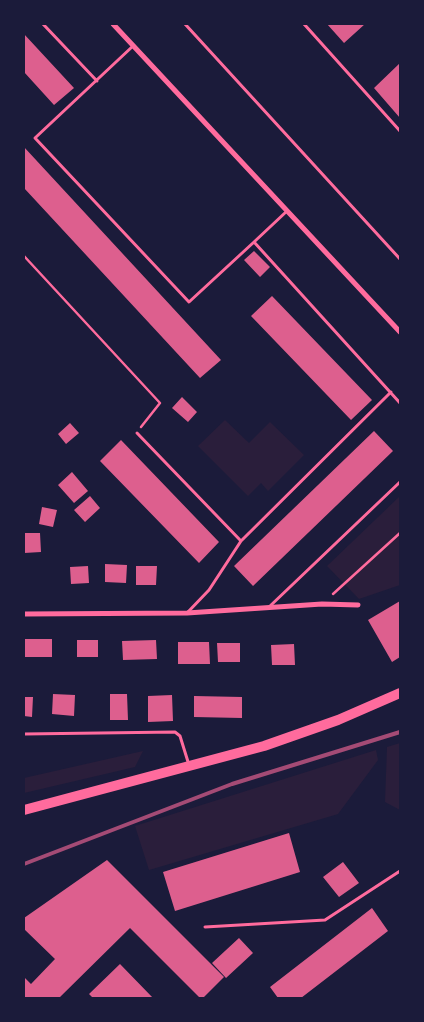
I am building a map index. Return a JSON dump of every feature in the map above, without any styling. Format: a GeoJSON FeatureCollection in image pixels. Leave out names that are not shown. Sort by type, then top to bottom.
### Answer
{"type":"FeatureCollection","features":[{"type":"Feature","properties":{"kind":"main road"},"geometry":{"type":"LineString","coordinates":[[24,810],[264,746],[338,720],[400,694]]}},
{"type":"Feature","properties":{"kind":"street"},"geometry":{"type":"LineString","coordinates":[[113,24],[400,332]]}},
{"type":"Feature","properties":{"kind":"street"},"geometry":{"type":"LineString","coordinates":[[24,614],[187,613],[322,604],[358,605]]}},
{"type":"Feature","properties":{"kind":"lane"},"geometry":{"type":"LineString","coordinates":[[44,24],[97,81]]}},
{"type":"Feature","properties":{"kind":"lane"},"geometry":{"type":"LineString","coordinates":[[185,24],[400,259]]}},
{"type":"Feature","properties":{"kind":"lane"},"geometry":{"type":"LineString","coordinates":[[304,24],[400,131]]}},
{"type":"Feature","properties":{"kind":"lane"},"geometry":{"type":"LineString","coordinates":[[133,46],[35,138],[189,302],[287,211]]}},
{"type":"Feature","properties":{"kind":"lane"},"geometry":{"type":"LineString","coordinates":[[254,242],[400,403]]}},
{"type":"Feature","properties":{"kind":"lane"},"geometry":{"type":"LineString","coordinates":[[187,613],[209,590],[241,541],[391,392]]}},
{"type":"Feature","properties":{"kind":"lane"},"geometry":{"type":"LineString","coordinates":[[136,432],[241,541]]}},
{"type":"Feature","properties":{"kind":"lane"},"geometry":{"type":"LineString","coordinates":[[269,607],[400,482]]}},
{"type":"Feature","properties":{"kind":"lane"},"geometry":{"type":"LineString","coordinates":[[24,734],[175,732],[180,736],[189,766]]}},
{"type":"Feature","properties":{"kind":"lane"},"geometry":{"type":"LineString","coordinates":[[205,927],[325,920],[400,872]]}},
{"type":"Feature","properties":{"kind":"path"},"geometry":{"type":"LineString","coordinates":[[24,256],[160,403],[136,432]]}},
{"type":"Feature","properties":{"kind":"path"},"geometry":{"type":"LineString","coordinates":[[322,604],[400,532]]}},
{"type":"Feature","properties":{"kind":"shaded area"},"geometry":{"type":"Polygon","coordinates":[[[225,420],[249,443],[270,422],[304,455],[268,491],[261,483],[248,496],[198,446],[225,420]]]}},
{"type":"Feature","properties":{"kind":"shaded area"},"geometry":{"type":"Polygon","coordinates":[[[400,496],[400,585],[359,599],[327,566],[400,496]]]}},
{"type":"Feature","properties":{"kind":"shaded area"},"geometry":{"type":"Polygon","coordinates":[[[400,743],[400,810],[385,802],[387,747],[400,743]]]}},
{"type":"Feature","properties":{"kind":"shaded area"},"geometry":{"type":"Polygon","coordinates":[[[376,750],[378,760],[338,814],[149,870],[135,826],[376,750]]]}},
{"type":"Feature","properties":{"kind":"shaded area"},"geometry":{"type":"Polygon","coordinates":[[[143,751],[135,767],[24,793],[24,778],[143,751]]]}},
{"type":"Feature","properties":{"kind":"building"},"geometry":{"type":"Polygon","coordinates":[[[327,24],[365,24],[344,43],[327,24]]]}},
{"type":"Feature","properties":{"kind":"building"},"geometry":{"type":"Polygon","coordinates":[[[24,34],[74,88],[54,105],[24,72],[24,34]]]}},
{"type":"Feature","properties":{"kind":"building"},"geometry":{"type":"Polygon","coordinates":[[[400,63],[400,118],[374,88],[400,63]]]}},
{"type":"Feature","properties":{"kind":"building"},"geometry":{"type":"Polygon","coordinates":[[[24,147],[221,360],[200,378],[24,188],[24,147]]]}},
{"type":"Feature","properties":{"kind":"building"},"geometry":{"type":"Polygon","coordinates":[[[254,251],[270,267],[260,277],[244,260],[254,251]]]}},
{"type":"Feature","properties":{"kind":"building"},"geometry":{"type":"Polygon","coordinates":[[[272,296],[372,400],[351,420],[251,316],[272,296]]]}},
{"type":"Feature","properties":{"kind":"building"},"geometry":{"type":"Polygon","coordinates":[[[182,397],[197,412],[188,422],[172,408],[182,397]]]}},
{"type":"Feature","properties":{"kind":"building"},"geometry":{"type":"Polygon","coordinates":[[[70,423],[79,433],[66,444],[58,434],[70,423]]]}},
{"type":"Feature","properties":{"kind":"building"},"geometry":{"type":"Polygon","coordinates":[[[374,431],[393,451],[253,586],[234,566],[374,431]]]}},
{"type":"Feature","properties":{"kind":"building"},"geometry":{"type":"Polygon","coordinates":[[[121,440],[219,542],[199,563],[100,461],[121,440]]]}},
{"type":"Feature","properties":{"kind":"building"},"geometry":{"type":"Polygon","coordinates":[[[72,472],[88,491],[74,503],[58,485],[72,472]]]}},
{"type":"Feature","properties":{"kind":"building"},"geometry":{"type":"Polygon","coordinates":[[[90,496],[100,508],[85,522],[74,510],[90,496]]]}},
{"type":"Feature","properties":{"kind":"building"},"geometry":{"type":"Polygon","coordinates":[[[42,507],[57,510],[53,527],[39,524],[42,507]]]}},
{"type":"Feature","properties":{"kind":"building"},"geometry":{"type":"Polygon","coordinates":[[[24,533],[40,533],[41,552],[24,553],[24,533]]]}},
{"type":"Feature","properties":{"kind":"building"},"geometry":{"type":"Polygon","coordinates":[[[105,564],[127,565],[126,583],[105,582],[105,564]]]}},
{"type":"Feature","properties":{"kind":"building"},"geometry":{"type":"Polygon","coordinates":[[[88,566],[89,583],[71,584],[70,567],[88,566]]]}},
{"type":"Feature","properties":{"kind":"building"},"geometry":{"type":"Polygon","coordinates":[[[136,566],[157,566],[156,585],[136,585],[136,566]]]}},
{"type":"Feature","properties":{"kind":"building"},"geometry":{"type":"Polygon","coordinates":[[[400,601],[400,657],[392,662],[368,620],[400,601]]]}},
{"type":"Feature","properties":{"kind":"building"},"geometry":{"type":"Polygon","coordinates":[[[24,639],[52,639],[52,657],[24,657],[24,639]]]}},
{"type":"Feature","properties":{"kind":"building"},"geometry":{"type":"Polygon","coordinates":[[[77,640],[98,640],[98,657],[77,657],[77,640]]]}},
{"type":"Feature","properties":{"kind":"building"},"geometry":{"type":"Polygon","coordinates":[[[156,640],[157,659],[123,660],[122,641],[156,640]]]}},
{"type":"Feature","properties":{"kind":"building"},"geometry":{"type":"Polygon","coordinates":[[[178,642],[209,642],[210,664],[178,664],[178,642]]]}},
{"type":"Feature","properties":{"kind":"building"},"geometry":{"type":"Polygon","coordinates":[[[217,643],[240,643],[240,662],[218,662],[217,643]]]}},
{"type":"Feature","properties":{"kind":"building"},"geometry":{"type":"Polygon","coordinates":[[[294,644],[295,665],[272,665],[271,645],[294,644]]]}},
{"type":"Feature","properties":{"kind":"building"},"geometry":{"type":"Polygon","coordinates":[[[53,694],[75,695],[74,716],[52,714],[53,694]]]}},
{"type":"Feature","properties":{"kind":"building"},"geometry":{"type":"Polygon","coordinates":[[[110,694],[127,694],[128,720],[110,720],[110,694]]]}},
{"type":"Feature","properties":{"kind":"building"},"geometry":{"type":"Polygon","coordinates":[[[172,695],[173,721],[148,722],[148,696],[172,695]]]}},
{"type":"Feature","properties":{"kind":"building"},"geometry":{"type":"Polygon","coordinates":[[[194,696],[242,697],[242,718],[194,717],[194,696]]]}},
{"type":"Feature","properties":{"kind":"building"},"geometry":{"type":"Polygon","coordinates":[[[24,697],[33,697],[32,717],[24,716],[24,697]]]}},
{"type":"Feature","properties":{"kind":"building"},"geometry":{"type":"Polygon","coordinates":[[[289,833],[300,872],[175,911],[163,872],[289,833]]]}},
{"type":"Feature","properties":{"kind":"building"},"geometry":{"type":"Polygon","coordinates":[[[107,860],[224,977],[203,998],[200,998],[130,928],[59,998],[24,998],[24,977],[31,984],[55,959],[24,929],[24,918],[107,860]]]}},
{"type":"Feature","properties":{"kind":"building"},"geometry":{"type":"Polygon","coordinates":[[[343,862],[359,883],[339,897],[323,877],[343,862]]]}},
{"type":"Feature","properties":{"kind":"building"},"geometry":{"type":"Polygon","coordinates":[[[372,908],[388,931],[301,998],[278,998],[270,987],[372,908]]]}},
{"type":"Feature","properties":{"kind":"building"},"geometry":{"type":"Polygon","coordinates":[[[239,938],[253,953],[226,978],[212,963],[239,938]]]}},
{"type":"Feature","properties":{"kind":"building"},"geometry":{"type":"Polygon","coordinates":[[[120,964],[153,998],[93,998],[89,994],[120,964]]]}},
{"type":"Feature","properties":{"kind":"railway"},"geometry":{"type":"LineString","coordinates":[[24,864],[232,784],[400,732]]}}]}
